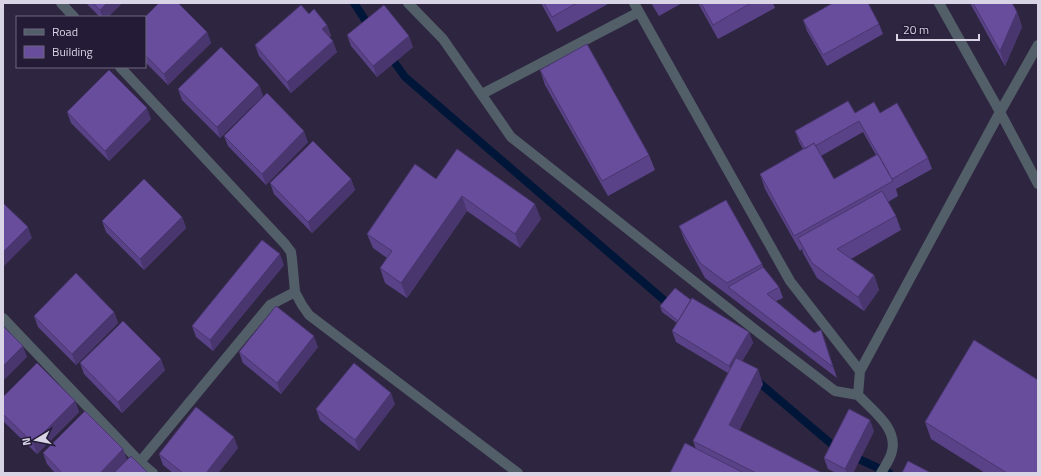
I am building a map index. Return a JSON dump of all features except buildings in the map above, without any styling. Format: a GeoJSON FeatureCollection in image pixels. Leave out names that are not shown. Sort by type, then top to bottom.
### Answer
{"type":"FeatureCollection","features":[{"type":"Feature","properties":{"kind":"street"},"geometry":{"type":"LineString","coordinates":[[61,3],[73,16]]}},
{"type":"Feature","properties":{"kind":"street"},"geometry":{"type":"LineString","coordinates":[[408,3],[443,39],[512,137],[754,329],[835,391],[858,395],[884,422],[892,436],[892,450],[883,470]]}},
{"type":"Feature","properties":{"kind":"street"},"geometry":{"type":"LineString","coordinates":[[634,3],[790,281],[860,371]]}},
{"type":"Feature","properties":{"kind":"street"},"geometry":{"type":"LineString","coordinates":[[938,3],[1000,112],[1038,184]]}},
{"type":"Feature","properties":{"kind":"street"},"geometry":{"type":"LineString","coordinates":[[482,94],[639,12]]}},
{"type":"Feature","properties":{"kind":"street"},"geometry":{"type":"LineString","coordinates":[[858,395],[860,371],[1000,112],[1038,45]]}},
{"type":"Feature","properties":{"kind":"street"},"geometry":{"type":"LineString","coordinates":[[121,68],[285,244],[291,252],[295,292],[309,315],[518,473]]}},
{"type":"Feature","properties":{"kind":"street"},"geometry":{"type":"LineString","coordinates":[[140,462],[270,305],[295,292]]}},
{"type":"Feature","properties":{"kind":"street"},"geometry":{"type":"LineString","coordinates":[[3,318],[140,462],[153,473]]}},
{"type":"Feature","properties":{"kind":"waterway"},"geometry":{"type":"LineString","coordinates":[[354,3],[371,29]]}},
{"type":"Feature","properties":{"kind":"waterway"},"geometry":{"type":"LineString","coordinates":[[389,55],[405,77],[672,307]]}},
{"type":"Feature","properties":{"kind":"waterway"},"geometry":{"type":"LineString","coordinates":[[755,379],[840,450]]}},
{"type":"Feature","properties":{"kind":"waterway"},"geometry":{"type":"LineString","coordinates":[[850,455],[889,473]]}}]}
